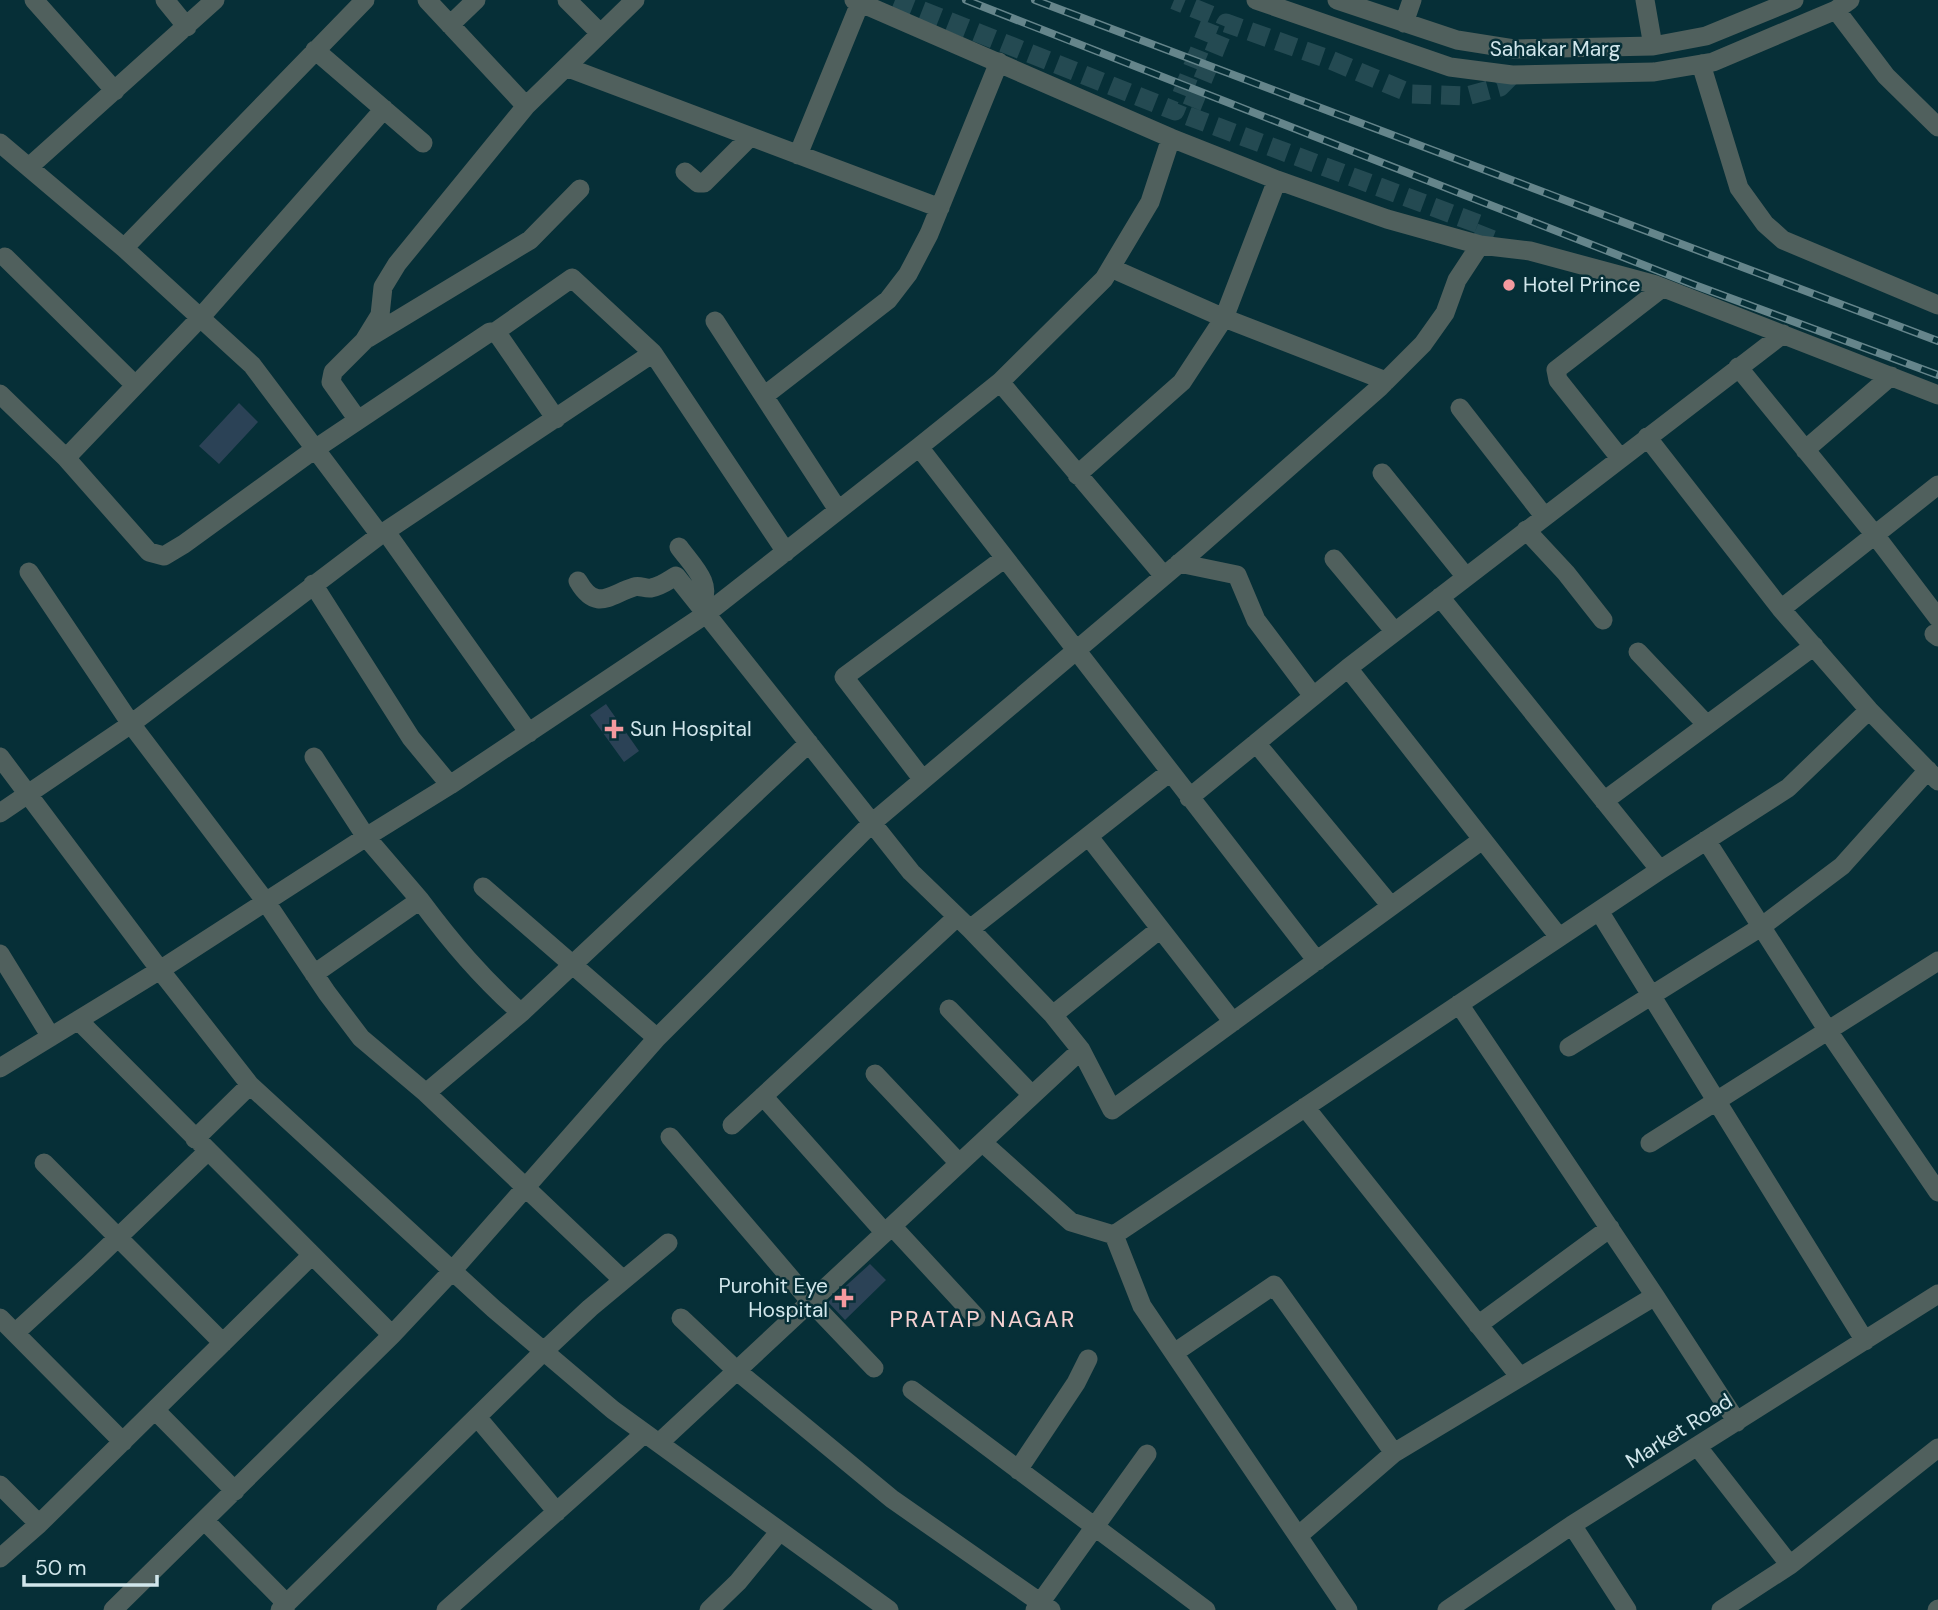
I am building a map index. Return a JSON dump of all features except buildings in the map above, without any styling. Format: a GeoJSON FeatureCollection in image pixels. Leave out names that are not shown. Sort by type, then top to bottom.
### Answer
{"type":"FeatureCollection","features":[{"type":"Feature","properties":{"kind":"street"},"geometry":{"type":"LineString","coordinates":[[34,0],[115,91]]}},
{"type":"Feature","properties":{"kind":"street"},"geometry":{"type":"LineString","coordinates":[[165,0],[187,27]]}},
{"type":"Feature","properties":{"kind":"street"},"geometry":{"type":"LineString","coordinates":[[29,167],[215,0]]}},
{"type":"Feature","properties":{"kind":"street"},"geometry":{"type":"LineString","coordinates":[[124,248],[365,0]]}},
{"type":"Feature","properties":{"kind":"street"},"geometry":{"type":"LineString","coordinates":[[427,0],[526,106]]}},
{"type":"Feature","properties":{"kind":"street"},"geometry":{"type":"LineString","coordinates":[[450,25],[476,0]]}},
{"type":"Feature","properties":{"kind":"street"},"geometry":{"type":"LineString","coordinates":[[567,0],[600,33]]}},
{"type":"Feature","properties":{"kind":"street"},"geometry":{"type":"LineString","coordinates":[[364,341],[380,315],[383,287],[397,264],[526,106],[635,0]]}},
{"type":"Feature","properties":{"kind":"street","name":"Sahakar Marg"},"geometry":{"type":"LineString","coordinates":[[1256,0],[1450,67],[1512,75],[1654,72],[1713,62],[1772,39],[1843,5]]}},
{"type":"Feature","properties":{"kind":"street","name":"Sahakar Marg"},"geometry":{"type":"LineString","coordinates":[[1337,0],[1457,40],[1514,49],[1653,46],[1706,36],[1794,0]]}},
{"type":"Feature","properties":{"kind":"street"},"geometry":{"type":"LineString","coordinates":[[1404,23],[1412,0]]}},
{"type":"Feature","properties":{"kind":"street"},"geometry":{"type":"LineString","coordinates":[[1645,0],[1653,46]]}},
{"type":"Feature","properties":{"kind":"street"},"geometry":{"type":"LineString","coordinates":[[798,155],[861,1],[1171,138],[1277,180],[1387,219],[1480,245],[1530,251],[1662,288],[1938,395]]}},
{"type":"Feature","properties":{"kind":"street"},"geometry":{"type":"LineString","coordinates":[[1843,5],[1886,76],[1938,127]]}},
{"type":"Feature","properties":{"kind":"street"},"geometry":{"type":"LineString","coordinates":[[1762,15],[1772,39]]}},
{"type":"Feature","properties":{"kind":"street"},"geometry":{"type":"LineString","coordinates":[[315,50],[423,143]]}},
{"type":"Feature","properties":{"kind":"street"},"geometry":{"type":"LineString","coordinates":[[764,396],[888,300],[908,274],[940,208],[999,62]]}},
{"type":"Feature","properties":{"kind":"street"},"geometry":{"type":"LineString","coordinates":[[1701,64],[1739,188],[1765,224],[1783,240],[1938,305]]}},
{"type":"Feature","properties":{"kind":"street"},"geometry":{"type":"LineString","coordinates":[[566,67],[940,208]]}},
{"type":"Feature","properties":{"kind":"street"},"geometry":{"type":"LineString","coordinates":[[66,458],[200,318],[384,109]]}},
{"type":"Feature","properties":{"kind":"street"},"geometry":{"type":"LineString","coordinates":[[685,172],[698,183],[704,183],[750,137]]}},
{"type":"Feature","properties":{"kind":"street"},"geometry":{"type":"LineString","coordinates":[[0,1068],[160,970],[529,733],[786,552],[919,447],[1000,382],[1104,279],[1150,202],[1171,138]]}},
{"type":"Feature","properties":{"kind":"street"},"geometry":{"type":"LineString","coordinates":[[0,143],[124,248],[252,365],[314,449],[383,533],[529,733]]}},
{"type":"Feature","properties":{"kind":"street"},"geometry":{"type":"LineString","coordinates":[[1077,475],[1182,382],[1224,318],[1277,180]]}},
{"type":"Feature","properties":{"kind":"street"},"geometry":{"type":"LineString","coordinates":[[359,420],[331,382],[332,372],[364,341],[530,240],[580,189]]}},
{"type":"Feature","properties":{"kind":"street"},"geometry":{"type":"LineString","coordinates":[[113,1610],[392,1335],[452,1271],[657,1038],[872,823],[1164,576],[1386,381],[1423,344],[1446,313],[1457,281],[1480,245]]}},
{"type":"Feature","properties":{"kind":"street"},"geometry":{"type":"LineString","coordinates":[[5,257],[135,385]]}},
{"type":"Feature","properties":{"kind":"street"},"geometry":{"type":"LineString","coordinates":[[1111,268],[1224,318],[1386,381]]}},
{"type":"Feature","properties":{"kind":"street"},"geometry":{"type":"LineString","coordinates":[[0,394],[66,458],[149,552],[163,556],[184,544],[314,449],[490,332],[495,332],[572,278],[653,353],[786,552]]}},
{"type":"Feature","properties":{"kind":"street"},"geometry":{"type":"LineString","coordinates":[[1620,458],[1558,380],[1556,370],[1662,288]]}},
{"type":"Feature","properties":{"kind":"street"},"geometry":{"type":"LineString","coordinates":[[715,321],[838,510]]}},
{"type":"Feature","properties":{"kind":"street"},"geometry":{"type":"LineString","coordinates":[[495,332],[556,419]]}},
{"type":"Feature","properties":{"kind":"street"},"geometry":{"type":"LineString","coordinates":[[1189,798],[1348,668],[1783,334]]}},
{"type":"Feature","properties":{"kind":"street"},"geometry":{"type":"LineString","coordinates":[[0,813],[131,724],[383,533],[653,353]]}},
{"type":"Feature","properties":{"kind":"street"},"geometry":{"type":"LineString","coordinates":[[1738,367],[1875,535],[1937,630]]}},
{"type":"Feature","properties":{"kind":"street"},"geometry":{"type":"LineString","coordinates":[[1805,450],[1891,376]]}},
{"type":"Feature","properties":{"kind":"street"},"geometry":{"type":"LineString","coordinates":[[1000,382],[1164,576]]}},
{"type":"Feature","properties":{"kind":"street"},"geometry":{"type":"LineString","coordinates":[[1460,408],[1544,516]]}},
{"type":"Feature","properties":{"kind":"street"},"geometry":{"type":"LineString","coordinates":[[1569,1047],[1761,927],[1842,866],[1933,776],[1869,710],[1781,609],[1647,437]]}},
{"type":"Feature","properties":{"kind":"street"},"geometry":{"type":"LineString","coordinates":[[919,447],[1317,961]]}},
{"type":"Feature","properties":{"kind":"street"},"geometry":{"type":"LineString","coordinates":[[1382,472],[1466,577]]}},
{"type":"Feature","properties":{"kind":"street"},"geometry":{"type":"LineString","coordinates":[[1781,609],[1938,485]]}},
{"type":"Feature","properties":{"kind":"street"},"geometry":{"type":"LineString","coordinates":[[1526,530],[1566,573],[1603,620]]}},
{"type":"Feature","properties":{"kind":"street"},"geometry":{"type":"LineString","coordinates":[[679,547],[706,586],[703,610]]}},
{"type":"Feature","properties":{"kind":"street"},"geometry":{"type":"LineString","coordinates":[[923,780],[844,677],[1004,558]]}},
{"type":"Feature","properties":{"kind":"street"},"geometry":{"type":"LineString","coordinates":[[1334,559],[1395,632]]}},
{"type":"Feature","properties":{"kind":"street"},"geometry":{"type":"LineString","coordinates":[[1179,563],[1237,575],[1256,620],[1313,696]]}},
{"type":"Feature","properties":{"kind":"street"},"geometry":{"type":"LineString","coordinates":[[29,572],[131,724],[266,902],[361,1038],[426,1093],[623,1280]]}},
{"type":"Feature","properties":{"kind":"street"},"geometry":{"type":"LineString","coordinates":[[578,581],[592,597],[601,600],[634,587],[651,588],[676,576],[911,872],[1053,1015],[1081,1050],[1112,1110],[1482,840]]}},
{"type":"Feature","properties":{"kind":"street"},"geometry":{"type":"LineString","coordinates":[[313,584],[411,738],[450,785]]}},
{"type":"Feature","properties":{"kind":"street"},"geometry":{"type":"LineString","coordinates":[[1440,597],[1660,870]]}},
{"type":"Feature","properties":{"kind":"street"},"geometry":{"type":"LineString","coordinates":[[1604,801],[1814,646]]}},
{"type":"Feature","properties":{"kind":"street"},"geometry":{"type":"LineString","coordinates":[[1638,652],[1707,724]]}},
{"type":"Feature","properties":{"kind":"street"},"geometry":{"type":"LineString","coordinates":[[1348,668],[1559,937]]}},
{"type":"Feature","properties":{"kind":"street"},"geometry":{"type":"LineString","coordinates":[[1114,1235],[1660,870],[1788,788],[1869,710]]}},
{"type":"Feature","properties":{"kind":"street"},"geometry":{"type":"LineString","coordinates":[[426,1093],[521,1013],[570,964],[809,743]]}},
{"type":"Feature","properties":{"kind":"street"},"geometry":{"type":"LineString","coordinates":[[1256,743],[1391,906]]}},
{"type":"Feature","properties":{"kind":"street"},"geometry":{"type":"LineString","coordinates":[[0,757],[250,1085],[452,1271],[613,1410],[889,1610]]}},
{"type":"Feature","properties":{"kind":"street"},"geometry":{"type":"LineString","coordinates":[[314,757],[366,836],[451,942],[484,980],[521,1013]]}},
{"type":"Feature","properties":{"kind":"street"},"geometry":{"type":"LineString","coordinates":[[732,1125],[964,923],[1088,836],[1170,772]]}},
{"type":"Feature","properties":{"kind":"street"},"geometry":{"type":"LineString","coordinates":[[1088,836],[1233,1022]]}},
{"type":"Feature","properties":{"kind":"street"},"geometry":{"type":"LineString","coordinates":[[1706,840],[1828,1031],[1938,1192]]}},
{"type":"Feature","properties":{"kind":"street"},"geometry":{"type":"LineString","coordinates":[[483,887],[657,1038]]}},
{"type":"Feature","properties":{"kind":"street"},"geometry":{"type":"LineString","coordinates":[[314,974],[419,900]]}},
{"type":"Feature","properties":{"kind":"street"},"geometry":{"type":"LineString","coordinates":[[1599,911],[1866,1341]]}},
{"type":"Feature","properties":{"kind":"street"},"geometry":{"type":"LineString","coordinates":[[1053,1015],[1160,929]]}},
{"type":"Feature","properties":{"kind":"street"},"geometry":{"type":"LineString","coordinates":[[0,954],[51,1037]]}},
{"type":"Feature","properties":{"kind":"street"},"geometry":{"type":"LineString","coordinates":[[1650,1143],[1938,961]]}},
{"type":"Feature","properties":{"kind":"street"},"geometry":{"type":"LineString","coordinates":[[1459,1004],[1656,1296],[1737,1422]]}},
{"type":"Feature","properties":{"kind":"street"},"geometry":{"type":"LineString","coordinates":[[949,1009],[1032,1095]]}},
{"type":"Feature","properties":{"kind":"street"},"geometry":{"type":"LineString","coordinates":[[78,1020],[392,1335]]}},
{"type":"Feature","properties":{"kind":"street"},"geometry":{"type":"LineString","coordinates":[[446,1610],[557,1512],[737,1371],[1081,1050]]}},
{"type":"Feature","properties":{"kind":"street"},"geometry":{"type":"LineString","coordinates":[[875,1074],[959,1163]]}},
{"type":"Feature","properties":{"kind":"street"},"geometry":{"type":"LineString","coordinates":[[15,1333],[117,1238],[202,1145],[250,1085]]}},
{"type":"Feature","properties":{"kind":"street"},"geometry":{"type":"LineString","coordinates":[[763,1096],[888,1229],[976,1317]]}},
{"type":"Feature","properties":{"kind":"street"},"geometry":{"type":"LineString","coordinates":[[1305,1107],[1520,1377]]}},
{"type":"Feature","properties":{"kind":"street"},"geometry":{"type":"LineString","coordinates":[[670,1137],[811,1302],[874,1368]]}},
{"type":"Feature","properties":{"kind":"street"},"geometry":{"type":"LineString","coordinates":[[982,1142],[1071,1222],[1114,1235]]}},
{"type":"Feature","properties":{"kind":"street"},"geometry":{"type":"LineString","coordinates":[[44,1163],[223,1343]]}},
{"type":"Feature","properties":{"kind":"street"},"geometry":{"type":"LineString","coordinates":[[1478,1325],[1610,1228]]}},
{"type":"Feature","properties":{"kind":"street"},"geometry":{"type":"LineString","coordinates":[[1114,1235],[1142,1306],[1348,1610]]}},
{"type":"Feature","properties":{"kind":"street"},"geometry":{"type":"LineString","coordinates":[[205,1521],[283,1607],[544,1352],[668,1242]]}},
{"type":"Feature","properties":{"kind":"street"},"geometry":{"type":"LineString","coordinates":[[0,1558],[39,1524],[312,1255]]}},
{"type":"Feature","properties":{"kind":"street"},"geometry":{"type":"LineString","coordinates":[[1174,1353],[1275,1285],[1394,1453]]}},
{"type":"Feature","properties":{"kind":"street","name":"Market Road"},"geometry":{"type":"LineString","coordinates":[[1447,1610],[1572,1525],[1938,1294]]}},
{"type":"Feature","properties":{"kind":"street"},"geometry":{"type":"LineString","coordinates":[[1298,1536],[1394,1453],[1656,1296]]}},
{"type":"Feature","properties":{"kind":"street"},"geometry":{"type":"LineString","coordinates":[[0,1318],[123,1441]]}},
{"type":"Feature","properties":{"kind":"street"},"geometry":{"type":"LineString","coordinates":[[681,1318],[737,1371],[892,1499],[1042,1607],[1147,1454]]}},
{"type":"Feature","properties":{"kind":"street"},"geometry":{"type":"LineString","coordinates":[[1018,1469],[1076,1383],[1087,1359]]}},
{"type":"Feature","properties":{"kind":"street"},"geometry":{"type":"LineString","coordinates":[[912,1390],[1206,1610]]}},
{"type":"Feature","properties":{"kind":"street"},"geometry":{"type":"LineString","coordinates":[[155,1410],[235,1491]]}},
{"type":"Feature","properties":{"kind":"street"},"geometry":{"type":"LineString","coordinates":[[477,1417],[557,1512]]}},
{"type":"Feature","properties":{"kind":"street"},"geometry":{"type":"LineString","coordinates":[[1697,1446],[1790,1565]]}},
{"type":"Feature","properties":{"kind":"street"},"geometry":{"type":"LineString","coordinates":[[1721,1610],[1790,1565],[1938,1448]]}},
{"type":"Feature","properties":{"kind":"street"},"geometry":{"type":"LineString","coordinates":[[0,1485],[39,1524]]}},
{"type":"Feature","properties":{"kind":"street"},"geometry":{"type":"LineString","coordinates":[[1572,1525],[1627,1610]]}},
{"type":"Feature","properties":{"kind":"street"},"geometry":{"type":"LineString","coordinates":[[709,1610],[738,1581],[780,1531]]}},
{"type":"Feature","properties":{"kind":"tunnel"},"geometry":{"type":"LineString","coordinates":[[895,0],[1175,111],[1213,16],[1174,0]]}},
{"type":"Feature","properties":{"kind":"tunnel"},"geometry":{"type":"LineString","coordinates":[[1480,245],[1487,227],[1188,116],[1226,23],[1328,59],[1412,94],[1467,96],[1500,87],[1512,75]]}},
{"type":"Feature","properties":{"kind":"railway"},"geometry":{"type":"LineString","coordinates":[[966,0],[1692,284],[1938,375]]}},
{"type":"Feature","properties":{"kind":"railway"},"geometry":{"type":"LineString","coordinates":[[1035,0],[1938,341]]}},
{"type":"Feature","properties":{"kind":"place","name":"Hotel Prince"},"geometry":{"type":"Point","coordinates":[1509,285]}},
{"type":"Feature","properties":{"kind":"place","name":"Sun Hospital"},"geometry":{"type":"Point","coordinates":[614,729]}},
{"type":"Feature","properties":{"kind":"place","name":"Purohit Eye Hospital"},"geometry":{"type":"Point","coordinates":[844,1298]}},
{"type":"Feature","properties":{"kind":"district","name":"PRATAP NAGAR"},"geometry":{"type":"Point","coordinates":[983,1319]}}]}
